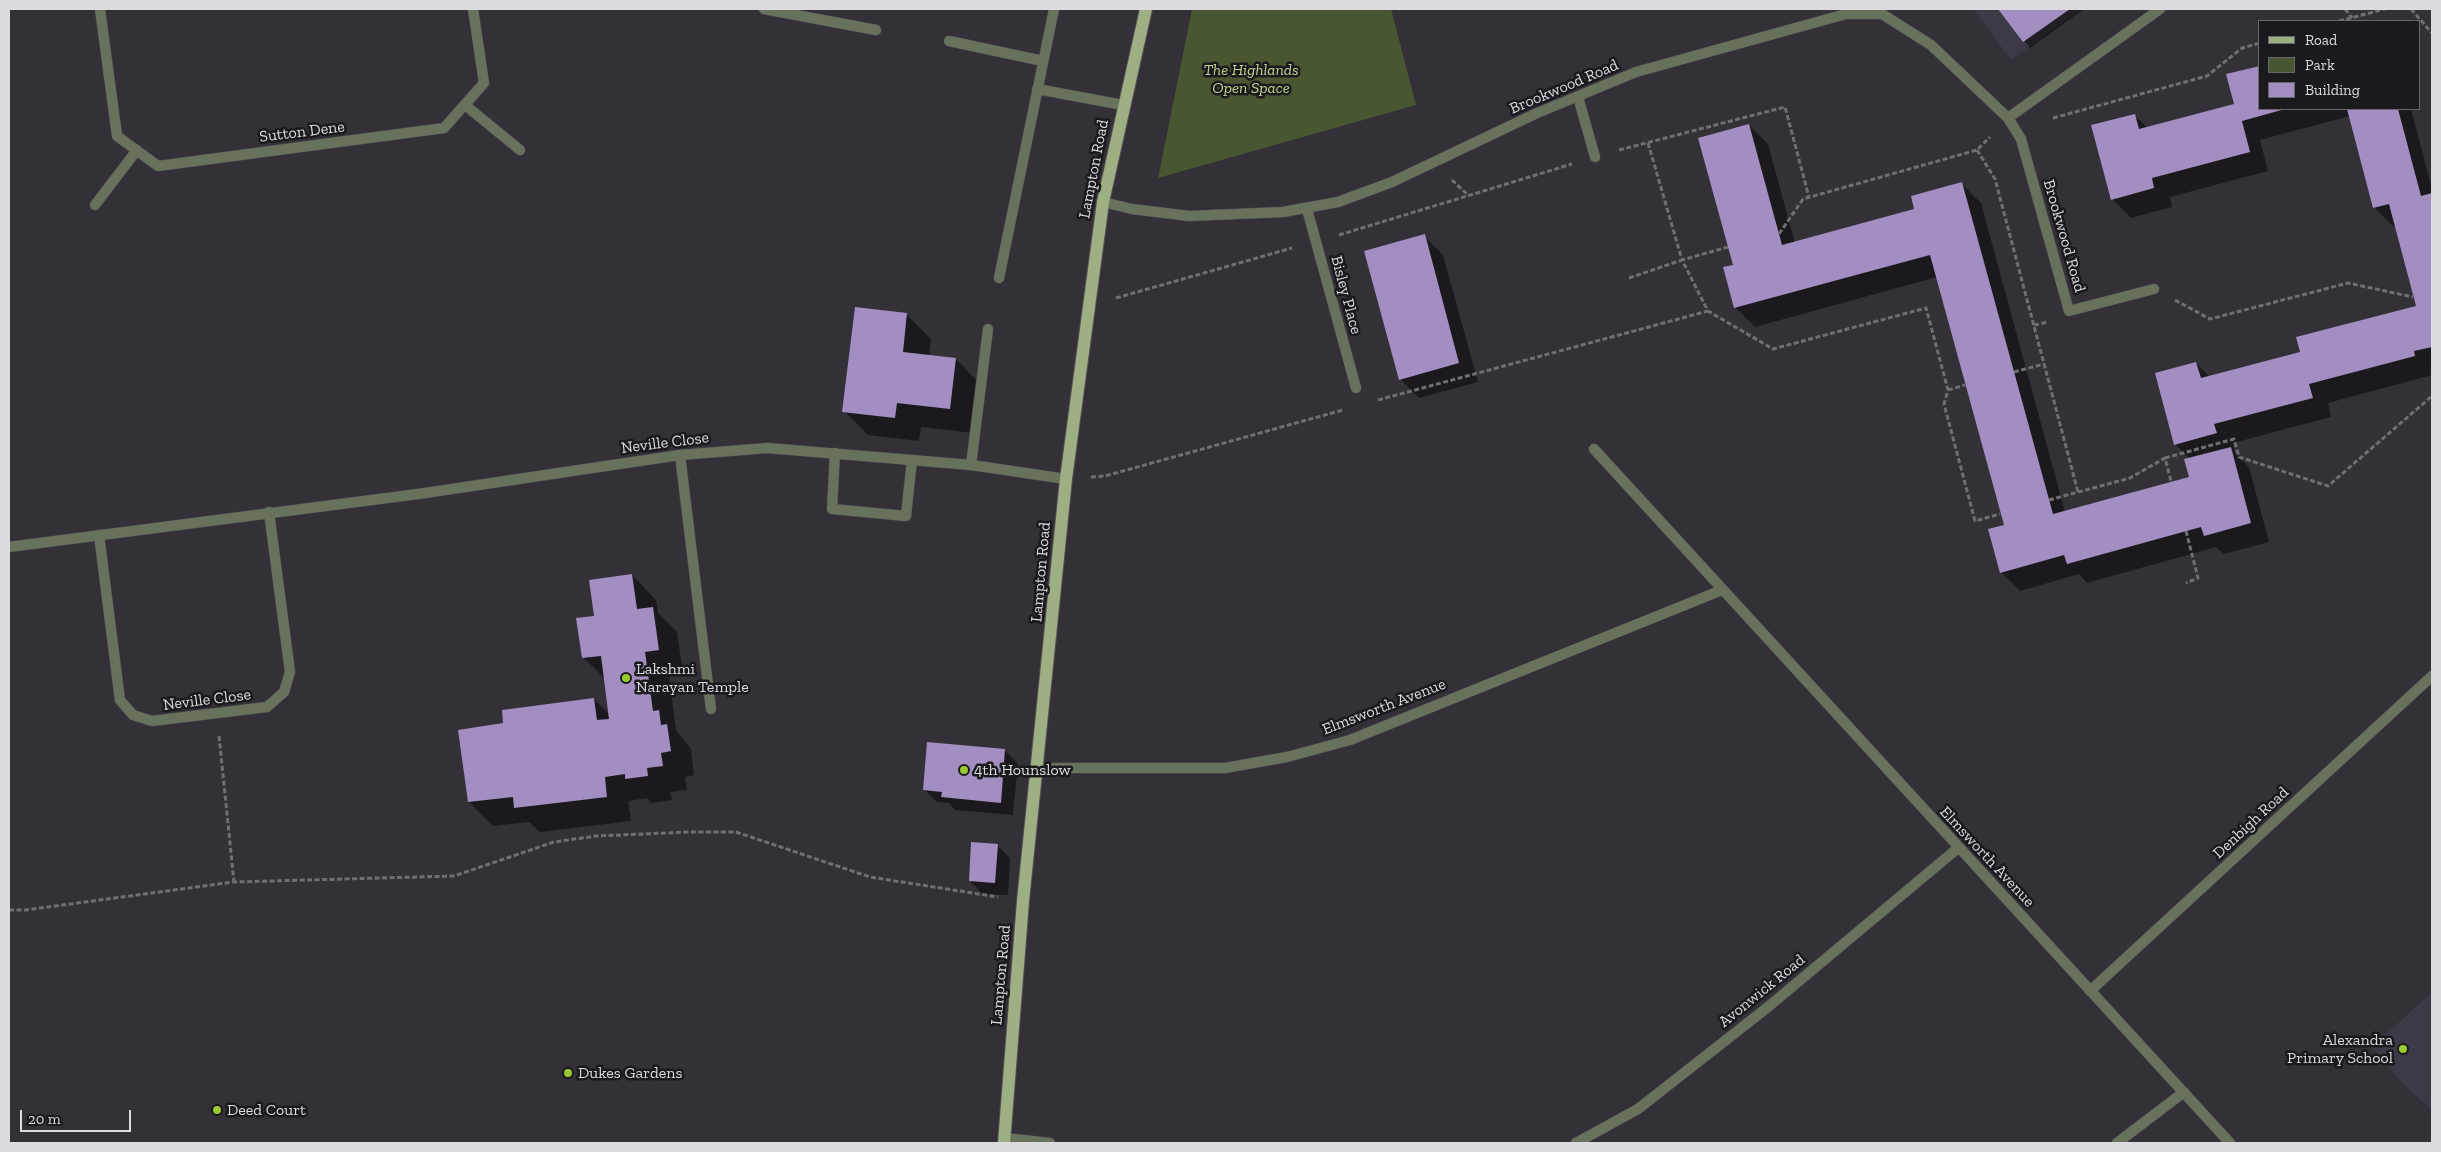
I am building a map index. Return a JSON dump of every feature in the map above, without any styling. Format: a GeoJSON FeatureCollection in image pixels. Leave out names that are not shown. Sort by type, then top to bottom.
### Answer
{"type":"FeatureCollection","features":[{"type":"Feature","properties":{"kind":"main road","name":"Lampton Road"},"geometry":{"type":"LineString","coordinates":[[1004,1141],[1024,901],[1066,480],[1103,202],[1123,105],[1146,9]]}},
{"type":"Feature","properties":{"kind":"street","name":"Sutton Dene"},"geometry":{"type":"LineString","coordinates":[[100,9],[117,136],[158,166],[444,128],[484,83],[473,9]]}},
{"type":"Feature","properties":{"kind":"street"},"geometry":{"type":"LineString","coordinates":[[764,9],[876,30]]}},
{"type":"Feature","properties":{"kind":"street"},"geometry":{"type":"LineString","coordinates":[[999,278],[1054,9]]}},
{"type":"Feature","properties":{"kind":"street"},"geometry":{"type":"LineString","coordinates":[[2008,118],[2160,9]]}},
{"type":"Feature","properties":{"kind":"street","name":"Brookwood Road"},"geometry":{"type":"LineString","coordinates":[[1103,202],[1132,209],[1189,216],[1283,212],[1338,202],[1392,182],[1526,118],[1636,72],[1846,14],[1882,14],[1931,45],[2008,118],[2021,139],[2070,310],[2154,289]]}},
{"type":"Feature","properties":{"kind":"street"},"geometry":{"type":"LineString","coordinates":[[949,41],[1043,61]]}},
{"type":"Feature","properties":{"kind":"street"},"geometry":{"type":"LineString","coordinates":[[1037,90],[1123,105]]}},
{"type":"Feature","properties":{"kind":"street"},"geometry":{"type":"LineString","coordinates":[[1578,97],[1595,157]]}},
{"type":"Feature","properties":{"kind":"street"},"geometry":{"type":"LineString","coordinates":[[465,105],[520,150]]}},
{"type":"Feature","properties":{"kind":"street"},"geometry":{"type":"LineString","coordinates":[[95,205],[137,150]]}},
{"type":"Feature","properties":{"kind":"street","name":"Bisley Place"},"geometry":{"type":"LineString","coordinates":[[1307,209],[1356,388]]}},
{"type":"Feature","properties":{"kind":"street"},"geometry":{"type":"LineString","coordinates":[[971,465],[988,329]]}},
{"type":"Feature","properties":{"kind":"street","name":"Neville Close"},"geometry":{"type":"LineString","coordinates":[[9,547],[418,494],[680,454],[767,448],[971,465],[1066,480]]}},
{"type":"Feature","properties":{"kind":"street","name":"Elmsworth Avenue"},"geometry":{"type":"LineString","coordinates":[[1594,450],[2230,1143]]}},
{"type":"Feature","properties":{"kind":"street"},"geometry":{"type":"LineString","coordinates":[[835,453],[832,509],[906,516],[912,460]]}},
{"type":"Feature","properties":{"kind":"street"},"geometry":{"type":"LineString","coordinates":[[680,454],[712,709]]}},
{"type":"Feature","properties":{"kind":"street","name":"Neville Close"},"geometry":{"type":"LineString","coordinates":[[98,535],[120,700],[134,715],[152,721],[267,708],[284,692],[290,672],[268,512]]}},
{"type":"Feature","properties":{"kind":"street","name":"Elmsworth Avenue"},"geometry":{"type":"LineString","coordinates":[[1038,768],[1225,768],[1287,757],[1350,740],[1722,590]]}},
{"type":"Feature","properties":{"kind":"street","name":"Denbigh Road"},"geometry":{"type":"LineString","coordinates":[[2090,991],[2432,676]]}},
{"type":"Feature","properties":{"kind":"street","name":"Avonwick Road"},"geometry":{"type":"LineString","coordinates":[[1576,1143],[1638,1109],[1768,1007],[1958,848]]}},
{"type":"Feature","properties":{"kind":"street"},"geometry":{"type":"LineString","coordinates":[[2117,1143],[2184,1092]]}},
{"type":"Feature","properties":{"kind":"street"},"geometry":{"type":"LineString","coordinates":[[1004,1141],[1050,1143]]}},
{"type":"Feature","properties":{"kind":"path"},"geometry":{"type":"LineString","coordinates":[[2345,9],[2352,18]]}},
{"type":"Feature","properties":{"kind":"path"},"geometry":{"type":"LineString","coordinates":[[2344,20],[2385,9]]}},
{"type":"Feature","properties":{"kind":"path"},"geometry":{"type":"LineString","coordinates":[[2411,9],[2421,20]]}},
{"type":"Feature","properties":{"kind":"path"},"geometry":{"type":"LineString","coordinates":[[2421,20],[2432,33]]}},
{"type":"Feature","properties":{"kind":"path"},"geometry":{"type":"LineString","coordinates":[[1779,234],[1803,199],[1977,150],[2008,118],[2055,118],[2208,76],[2242,48],[2258,44]]}},
{"type":"Feature","properties":{"kind":"path"},"geometry":{"type":"LineString","coordinates":[[1089,306],[1470,197],[1595,157],[1785,107],[1809,197]]}},
{"type":"Feature","properties":{"kind":"path"},"geometry":{"type":"LineString","coordinates":[[1648,143],[1682,260],[1708,311],[1774,349],[1926,308],[1948,390],[1944,404],[1975,521],[2000,514]]}},
{"type":"Feature","properties":{"kind":"path"},"geometry":{"type":"LineString","coordinates":[[1977,150],[1995,179],[2078,492]]}},
{"type":"Feature","properties":{"kind":"path"},"geometry":{"type":"LineString","coordinates":[[1629,278],[1728,247]]}},
{"type":"Feature","properties":{"kind":"path"},"geometry":{"type":"LineString","coordinates":[[2154,289],[2210,319],[2348,283],[2413,297]]}},
{"type":"Feature","properties":{"kind":"path"},"geometry":{"type":"LineString","coordinates":[[1370,402],[1708,311]]}},
{"type":"Feature","properties":{"kind":"path"},"geometry":{"type":"LineString","coordinates":[[2014,372],[2044,364]]}},
{"type":"Feature","properties":{"kind":"path"},"geometry":{"type":"LineString","coordinates":[[1948,390],[1965,385]]}},
{"type":"Feature","properties":{"kind":"path"},"geometry":{"type":"LineString","coordinates":[[2050,500],[2130,478],[2165,458],[2234,439],[2239,457],[2328,486],[2432,396]]}},
{"type":"Feature","properties":{"kind":"path"},"geometry":{"type":"LineString","coordinates":[[1066,480],[1105,476],[1351,407]]}},
{"type":"Feature","properties":{"kind":"path"},"geometry":{"type":"LineString","coordinates":[[2165,458],[2171,481]]}},
{"type":"Feature","properties":{"kind":"path"},"geometry":{"type":"LineString","coordinates":[[2186,531],[2198,578],[2186,582]]}},
{"type":"Feature","properties":{"kind":"path"},"geometry":{"type":"LineString","coordinates":[[217,714],[234,882]]}},
{"type":"Feature","properties":{"kind":"path"},"geometry":{"type":"LineString","coordinates":[[9,910],[26,910],[234,882],[454,876],[554,842],[579,838],[689,832],[736,832],[870,877],[1024,901]]}},
{"type":"Feature","properties":{"kind":"shaded area"},"geometry":{"type":"Polygon","coordinates":[[[1973,9],[2082,9],[2011,60],[1973,9]]]}},
{"type":"Feature","properties":{"kind":"shaded area","name":"Alexandra Primary School"},"geometry":{"type":"Polygon","coordinates":[[[2432,992],[2432,1110],[2404,1085],[2372,1047],[2432,992]]]}},
{"type":"Feature","properties":{"kind":"green space","name":"The Highlands Open Space"},"geometry":{"type":"Polygon","coordinates":[[[1192,9],[1391,9],[1416,105],[1158,178],[1192,9]]]}},
{"type":"Feature","properties":{"kind":"building"},"geometry":{"type":"Polygon","coordinates":[[[1998,9],[2070,9],[2023,42],[1998,9]]]}},
{"type":"Feature","properties":{"kind":"building"},"geometry":{"type":"Polygon","coordinates":[[[2258,66],[2258,110],[2281,110],[2242,121],[2250,152],[2152,178],[2154,188],[2111,200],[2091,125],[2135,114],[2139,129],[2234,104],[2226,74],[2258,66]]]}},
{"type":"Feature","properties":{"kind":"building"},"geometry":{"type":"Polygon","coordinates":[[[2347,110],[2398,110],[2421,196],[2432,193],[2432,347],[2414,351],[2415,356],[2309,384],[2313,398],[2214,424],[2217,433],[2174,445],[2155,373],[2196,362],[2201,378],[2300,352],[2296,337],[2416,306],[2389,204],[2373,208],[2347,110]]]}},
{"type":"Feature","properties":{"kind":"building"},"geometry":{"type":"Polygon","coordinates":[[[1749,124],[1782,245],[1914,209],[1911,196],[1962,182],[2053,514],[2189,477],[2184,459],[2231,447],[2251,523],[2204,536],[2201,527],[2067,564],[2064,555],[2000,573],[1988,529],[2004,525],[1930,255],[1734,308],[1723,267],[1733,265],[1698,138],[1749,124]]]}},
{"type":"Feature","properties":{"kind":"building"},"geometry":{"type":"Polygon","coordinates":[[[1425,234],[1459,363],[1399,380],[1364,251],[1425,234]]]}},
{"type":"Feature","properties":{"kind":"building"},"geometry":{"type":"Polygon","coordinates":[[[855,307],[907,313],[903,352],[956,358],[950,409],[897,403],[895,418],[842,412],[855,307]]]}},
{"type":"Feature","properties":{"kind":"building","name":"Lakshmi Narayan Temple"},"geometry":{"type":"Polygon","coordinates":[[[632,574],[637,609],[653,607],[659,650],[645,652],[653,711],[659,710],[661,725],[667,724],[671,751],[661,753],[663,766],[647,768],[648,776],[625,779],[625,774],[605,777],[607,797],[514,808],[513,797],[468,802],[458,730],[503,723],[502,710],[594,698],[597,720],[609,719],[601,656],[582,658],[576,618],[594,616],[589,580],[632,574]]]}},
{"type":"Feature","properties":{"kind":"building","name":"4th Hounslow"},"geometry":{"type":"Polygon","coordinates":[[[927,742],[1005,749],[1001,803],[941,797],[942,792],[923,790],[927,742]]]}},
{"type":"Feature","properties":{"kind":"building"},"geometry":{"type":"Polygon","coordinates":[[[971,842],[998,844],[995,883],[969,881],[971,842]]]}},
{"type":"Feature","properties":{"kind":"place","name":"Lakshmi Narayan Temple"},"geometry":{"type":"Point","coordinates":[626,678]}},
{"type":"Feature","properties":{"kind":"place","name":"4th Hounslow"},"geometry":{"type":"Point","coordinates":[964,770]}},
{"type":"Feature","properties":{"kind":"place","name":"Alexandra Primary School"},"geometry":{"type":"Point","coordinates":[2403,1049]}},
{"type":"Feature","properties":{"kind":"place","name":"Dukes Gardens"},"geometry":{"type":"Point","coordinates":[568,1073]}},
{"type":"Feature","properties":{"kind":"place","name":"Deed Court"},"geometry":{"type":"Point","coordinates":[217,1110]}}]}
